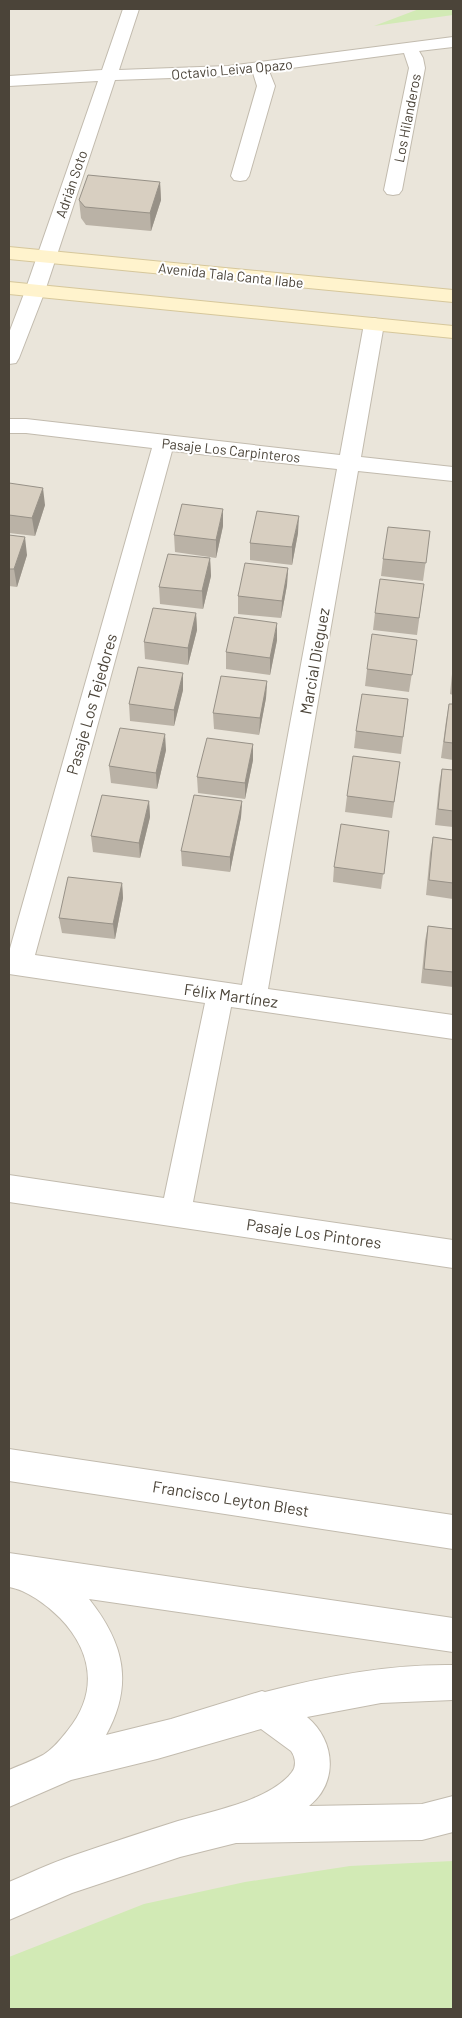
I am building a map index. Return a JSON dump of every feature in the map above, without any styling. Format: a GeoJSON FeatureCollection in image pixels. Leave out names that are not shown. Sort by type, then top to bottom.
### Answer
{"type":"FeatureCollection","features":[{"type":"Feature","properties":{"kind":"street","name":"Adrián Soto"},"geometry":{"type":"LineString","coordinates":[[9,358],[35,291],[131,9]]}},
{"type":"Feature","properties":{"kind":"street","name":"Octavio Leiva Opazo"},"geometry":{"type":"LineString","coordinates":[[9,82],[108,76],[187,74],[260,68],[453,42]]}},
{"type":"Feature","properties":{"kind":"street","name":"Los Hilanderos"},"geometry":{"type":"LineString","coordinates":[[394,190],[417,68],[415,58],[409,48]]}},
{"type":"Feature","properties":{"kind":"street"},"geometry":{"type":"LineString","coordinates":[[240,176],[266,86],[260,68]]}},
{"type":"Feature","properties":{"kind":"street","name":"Avenida Tala Canta Ilabe"},"geometry":{"type":"LineString","coordinates":[[9,253],[453,296]]}},
{"type":"Feature","properties":{"kind":"street"},"geometry":{"type":"LineString","coordinates":[[9,288],[453,332]]}},
{"type":"Feature","properties":{"kind":"street","name":"Marcial Dieguez"},"geometry":{"type":"LineString","coordinates":[[253,998],[374,324]]}},
{"type":"Feature","properties":{"kind":"street","name":"Pasaje Los Carpinteros"},"geometry":{"type":"LineString","coordinates":[[9,426],[26,426],[453,474]]}},
{"type":"Feature","properties":{"kind":"street","name":"Pasaje Los Tejedores"},"geometry":{"type":"LineString","coordinates":[[14,964],[164,443]]}},
{"type":"Feature","properties":{"kind":"street","name":"Félix Martínez"},"geometry":{"type":"LineString","coordinates":[[14,964],[453,1027]]}},
{"type":"Feature","properties":{"kind":"street"},"geometry":{"type":"LineString","coordinates":[[176,1213],[220,994]]}},
{"type":"Feature","properties":{"kind":"street","name":"Pasaje Los Pintores"},"geometry":{"type":"LineString","coordinates":[[9,1189],[453,1254]]}},
{"type":"Feature","properties":{"kind":"street","name":"Francisco Leyton Blest"},"geometry":{"type":"LineString","coordinates":[[9,1465],[453,1532]]}},
{"type":"Feature","properties":{"kind":"street"},"geometry":{"type":"LineString","coordinates":[[16,1571],[453,1635]]}},
{"type":"Feature","properties":{"kind":"street"},"geometry":{"type":"LineString","coordinates":[[16,1571],[54,1590],[75,1608],[97,1644],[104,1667],[106,1681],[104,1693],[91,1726],[69,1757],[57,1767]]}},
{"type":"Feature","properties":{"kind":"street"},"geometry":{"type":"LineString","coordinates":[[9,1789],[57,1767],[169,1738],[262,1709],[342,1692],[388,1685],[453,1682]]}},
{"type":"Feature","properties":{"kind":"street"},"geometry":{"type":"LineString","coordinates":[[236,1825],[302,1789],[312,1770],[313,1755],[304,1739],[262,1709]]}},
{"type":"Feature","properties":{"kind":"street"},"geometry":{"type":"LineString","coordinates":[[9,1901],[70,1876],[180,1839],[236,1825],[422,1822],[453,1814]]}},
{"type":"Feature","properties":{"kind":"shaded area"},"geometry":{"type":"Polygon","coordinates":[[[9,9],[453,9],[453,2009],[9,2009],[9,9]]]}},
{"type":"Feature","properties":{"kind":"green space"},"geometry":{"type":"Polygon","coordinates":[[[419,9],[453,9],[453,15],[374,26],[419,9]]]}},
{"type":"Feature","properties":{"kind":"green space"},"geometry":{"type":"Polygon","coordinates":[[[453,1861],[453,2009],[9,2009],[9,1957],[144,1904],[245,1882],[350,1866],[453,1861]]]}},
{"type":"Feature","properties":{"kind":"building"},"geometry":{"type":"Polygon","coordinates":[[[88,175],[160,182],[150,213],[85,207],[79,200],[88,175]]]}},
{"type":"Feature","properties":{"kind":"building"},"geometry":{"type":"Polygon","coordinates":[[[9,483],[43,488],[32,518],[9,515],[9,483]]]}},
{"type":"Feature","properties":{"kind":"building"},"geometry":{"type":"Polygon","coordinates":[[[182,504],[223,509],[216,540],[174,535],[182,504]]]}},
{"type":"Feature","properties":{"kind":"building"},"geometry":{"type":"Polygon","coordinates":[[[257,511],[299,516],[292,547],[250,543],[257,511]]]}},
{"type":"Feature","properties":{"kind":"building"},"geometry":{"type":"Polygon","coordinates":[[[388,527],[430,531],[426,563],[383,559],[388,527]]]}},
{"type":"Feature","properties":{"kind":"building"},"geometry":{"type":"Polygon","coordinates":[[[9,535],[25,537],[14,569],[9,569],[9,535]]]}},
{"type":"Feature","properties":{"kind":"building"},"geometry":{"type":"Polygon","coordinates":[[[168,554],[210,558],[202,591],[159,587],[168,554]]]}},
{"type":"Feature","properties":{"kind":"building"},"geometry":{"type":"Polygon","coordinates":[[[245,563],[288,568],[282,601],[238,596],[245,563]]]}},
{"type":"Feature","properties":{"kind":"building"},"geometry":{"type":"Polygon","coordinates":[[[380,579],[424,584],[419,618],[375,613],[380,579]]]}},
{"type":"Feature","properties":{"kind":"building"},"geometry":{"type":"Polygon","coordinates":[[[153,608],[196,613],[188,648],[144,642],[153,608]]]}},
{"type":"Feature","properties":{"kind":"building"},"geometry":{"type":"Polygon","coordinates":[[[234,617],[277,623],[270,658],[226,652],[234,617]]]}},
{"type":"Feature","properties":{"kind":"building"},"geometry":{"type":"Polygon","coordinates":[[[372,634],[417,640],[412,675],[367,669],[372,634]]]}},
{"type":"Feature","properties":{"kind":"building"},"geometry":{"type":"Polygon","coordinates":[[[138,667],[183,673],[174,710],[129,704],[138,667]]]}},
{"type":"Feature","properties":{"kind":"building"},"geometry":{"type":"Polygon","coordinates":[[[221,676],[267,681],[260,718],[213,713],[221,676]]]}},
{"type":"Feature","properties":{"kind":"building"},"geometry":{"type":"Polygon","coordinates":[[[362,694],[408,699],[403,737],[356,731],[362,694]]]}},
{"type":"Feature","properties":{"kind":"building"},"geometry":{"type":"Polygon","coordinates":[[[449,704],[453,704],[453,743],[444,742],[449,704]]]}},
{"type":"Feature","properties":{"kind":"building"},"geometry":{"type":"Polygon","coordinates":[[[120,728],[165,734],[156,773],[109,766],[120,728]]]}},
{"type":"Feature","properties":{"kind":"building"},"geometry":{"type":"Polygon","coordinates":[[[207,738],[253,744],[245,783],[197,777],[207,738]]]}},
{"type":"Feature","properties":{"kind":"building"},"geometry":{"type":"Polygon","coordinates":[[[353,756],[400,762],[394,802],[347,796],[353,756]]]}},
{"type":"Feature","properties":{"kind":"building"},"geometry":{"type":"Polygon","coordinates":[[[442,769],[453,770],[453,811],[438,809],[442,769]]]}},
{"type":"Feature","properties":{"kind":"building"},"geometry":{"type":"Polygon","coordinates":[[[102,795],[149,801],[139,843],[91,836],[102,795]]]}},
{"type":"Feature","properties":{"kind":"building"},"geometry":{"type":"Polygon","coordinates":[[[194,795],[242,801],[230,857],[181,851],[194,795]]]}},
{"type":"Feature","properties":{"kind":"building"},"geometry":{"type":"Polygon","coordinates":[[[341,824],[389,831],[384,874],[334,867],[341,824]]]}},
{"type":"Feature","properties":{"kind":"building"},"geometry":{"type":"Polygon","coordinates":[[[433,837],[453,840],[453,883],[429,880],[433,837]]]}},
{"type":"Feature","properties":{"kind":"building"},"geometry":{"type":"Polygon","coordinates":[[[68,877],[122,883],[113,924],[59,918],[68,877]]]}},
{"type":"Feature","properties":{"kind":"building"},"geometry":{"type":"Polygon","coordinates":[[[428,926],[453,929],[453,972],[424,969],[428,926]]]}}]}
